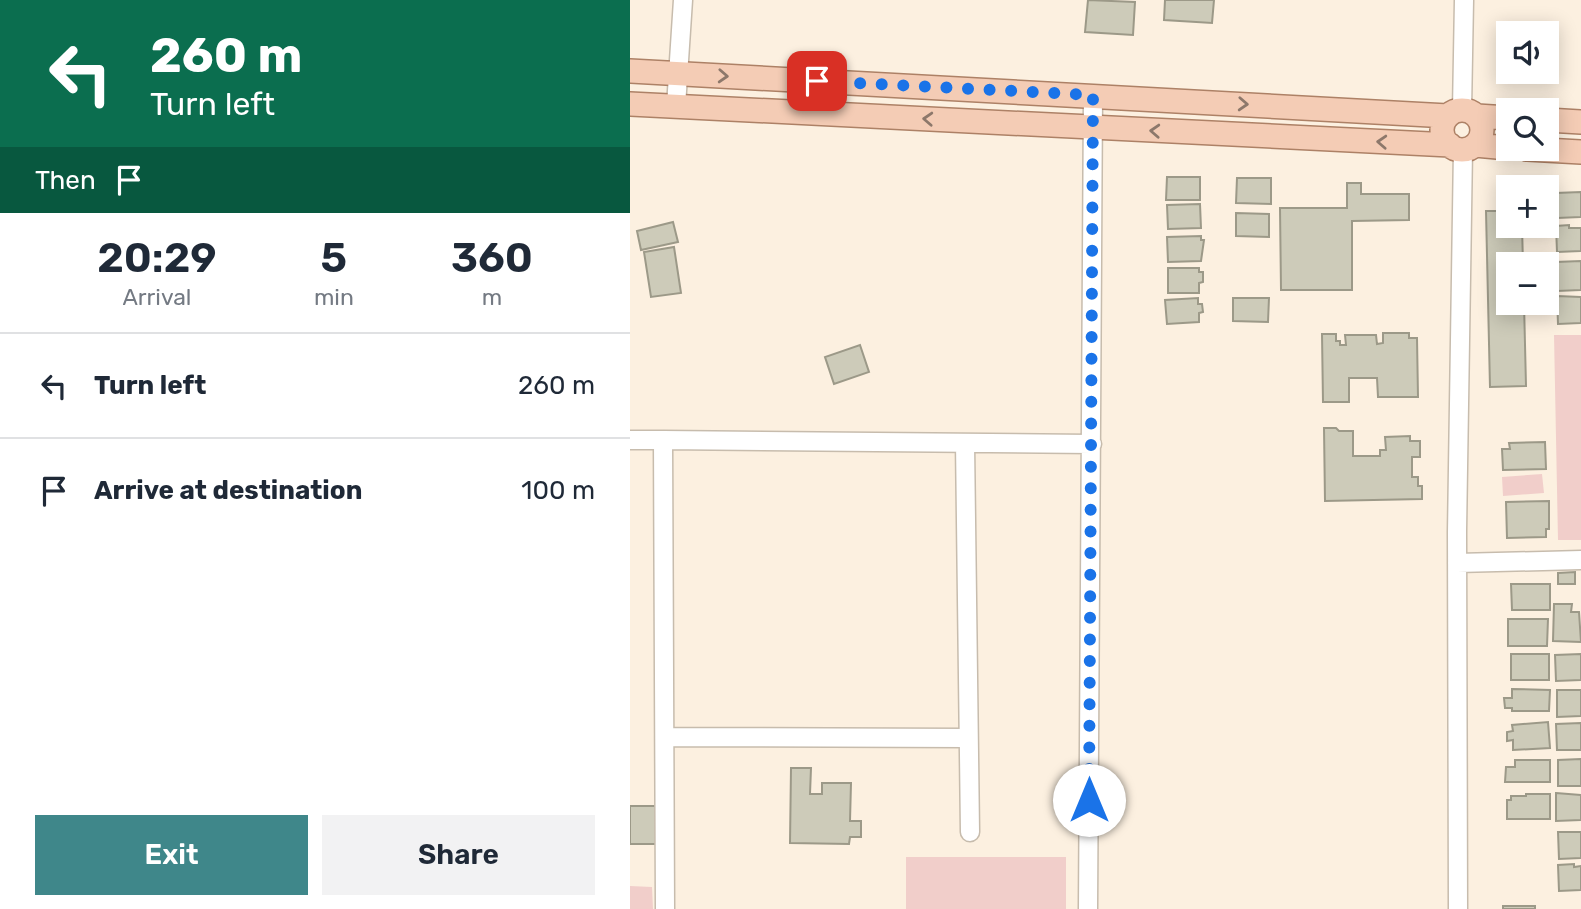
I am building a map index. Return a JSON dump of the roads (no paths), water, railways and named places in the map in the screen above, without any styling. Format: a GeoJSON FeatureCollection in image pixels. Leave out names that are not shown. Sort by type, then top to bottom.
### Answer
{"type":"FeatureCollection","features":[{"type":"Feature","properties":{"kind":"main road"},"geometry":{"type":"LineString","coordinates":[[630,71],[1496,117]]}},
{"type":"Feature","properties":{"kind":"main road"},"geometry":{"type":"LineString","coordinates":[[630,103],[1496,148]]}},
{"type":"Feature","properties":{"kind":"main road"},"geometry":{"type":"LineString","coordinates":[[1462,114],[1482,128],[1482,134],[1463,147]]}},
{"type":"Feature","properties":{"kind":"main road"},"geometry":{"type":"LineString","coordinates":[[1462,114],[1443,128],[1446,141],[1463,147]]}},
{"type":"Feature","properties":{"kind":"main road"},"geometry":{"type":"LineString","coordinates":[[1559,121],[1581,122]]}},
{"type":"Feature","properties":{"kind":"main road"},"geometry":{"type":"LineString","coordinates":[[1559,151],[1581,152]]}},
{"type":"Feature","properties":{"kind":"street"},"geometry":{"type":"LineString","coordinates":[[676,106],[683,0]]}},
{"type":"Feature","properties":{"kind":"street"},"geometry":{"type":"LineString","coordinates":[[1462,114],[1464,0]]}},
{"type":"Feature","properties":{"kind":"street"},"geometry":{"type":"LineString","coordinates":[[1088,909],[1093,95]]}},
{"type":"Feature","properties":{"kind":"street"},"geometry":{"type":"LineString","coordinates":[[1458,909],[1457,563],[1463,147]]}},
{"type":"Feature","properties":{"kind":"street"},"geometry":{"type":"LineString","coordinates":[[630,440],[1092,444]]}},
{"type":"Feature","properties":{"kind":"street"},"geometry":{"type":"LineString","coordinates":[[663,440],[665,909]]}},
{"type":"Feature","properties":{"kind":"street"},"geometry":{"type":"LineString","coordinates":[[965,443],[970,832]]}},
{"type":"Feature","properties":{"kind":"street"},"geometry":{"type":"LineString","coordinates":[[1457,563],[1581,560]]}},
{"type":"Feature","properties":{"kind":"street"},"geometry":{"type":"LineString","coordinates":[[664,737],[968,738]]}}]}
